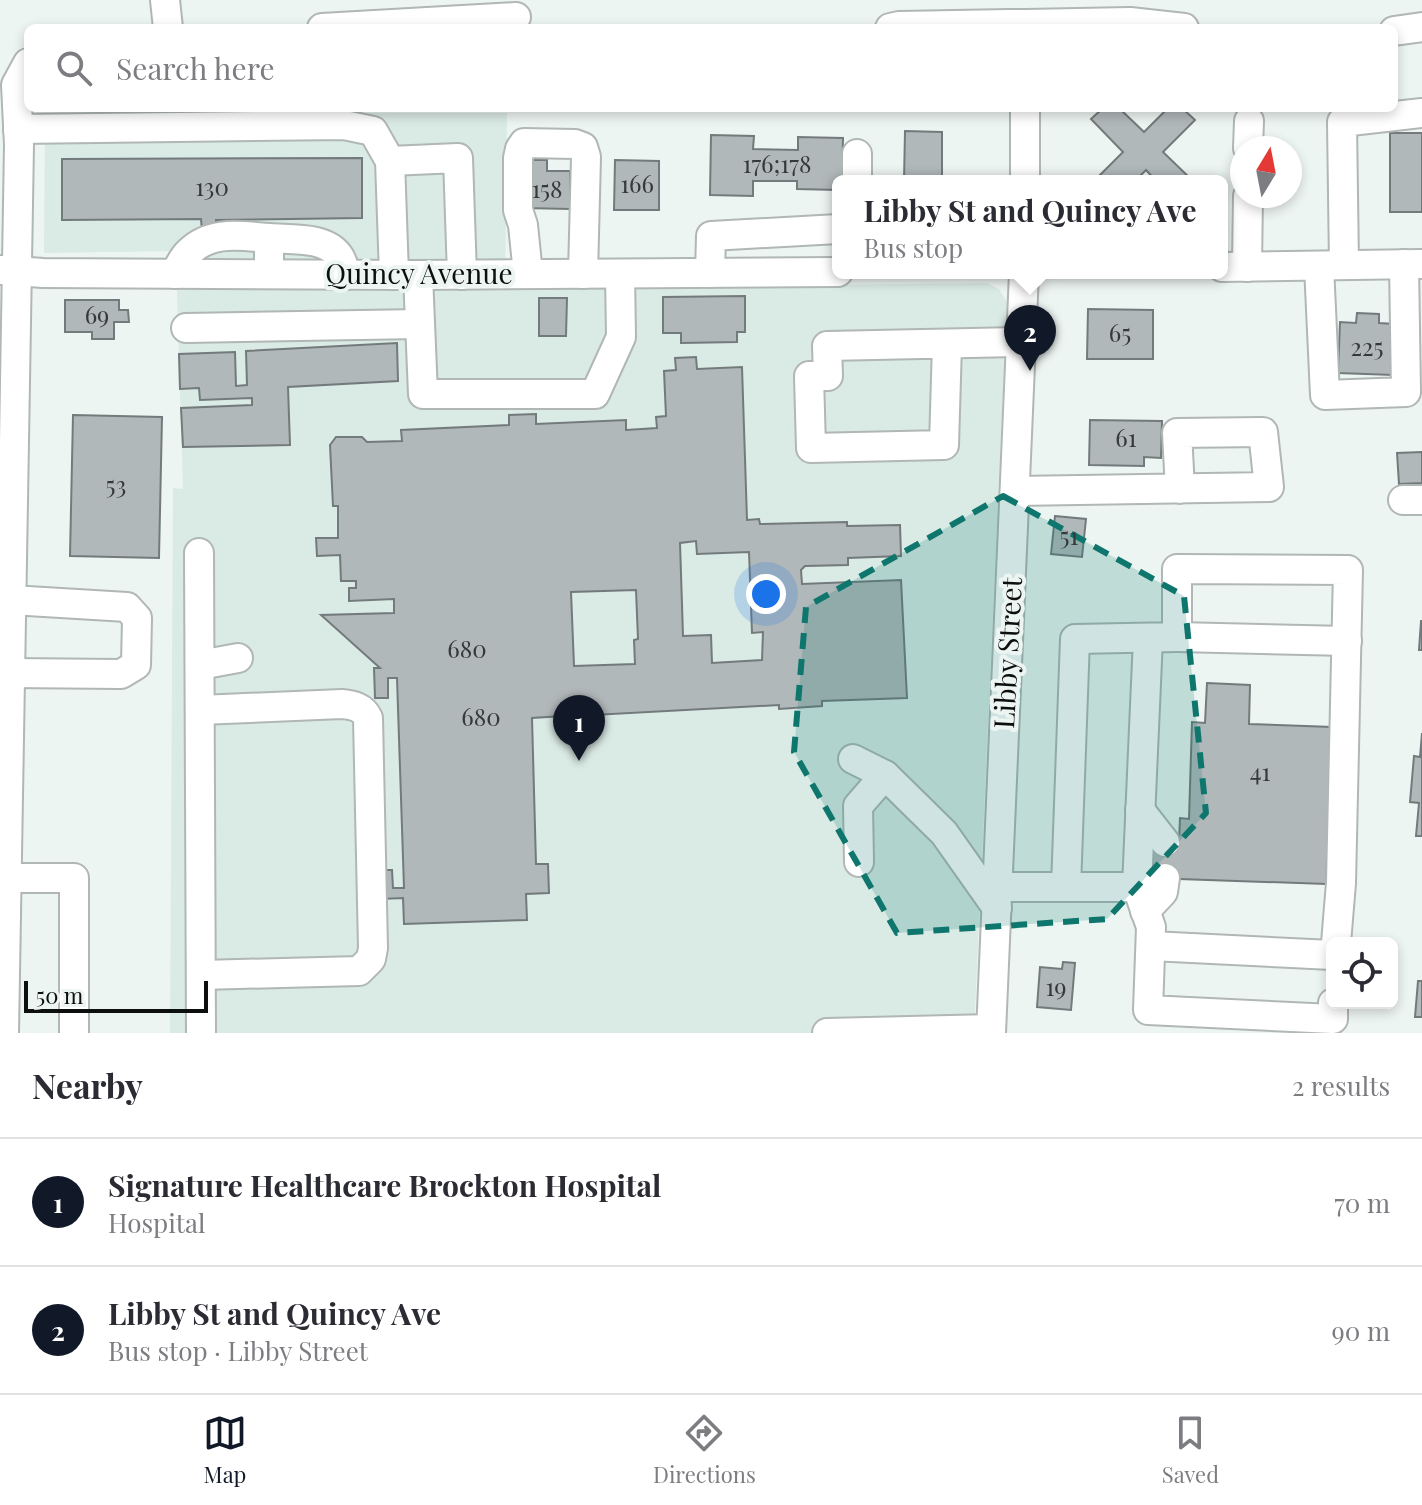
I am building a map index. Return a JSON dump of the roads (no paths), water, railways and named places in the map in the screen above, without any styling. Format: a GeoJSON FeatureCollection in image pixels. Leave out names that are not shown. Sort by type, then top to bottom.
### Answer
{"type":"FeatureCollection","features":[{"type":"Feature","properties":{"kind":"street"},"geometry":{"type":"LineString","coordinates":[[165,0],[168,24]]}},
{"type":"Feature","properties":{"kind":"street"},"geometry":{"type":"LineString","coordinates":[[1040,24],[1130,11],[1171,24]]}},
{"type":"Feature","properties":{"kind":"street"},"geometry":{"type":"LineString","coordinates":[[382,24],[518,15]]}},
{"type":"Feature","properties":{"kind":"street"},"geometry":{"type":"LineString","coordinates":[[1398,30],[1422,27]]}},
{"type":"Feature","properties":{"kind":"street"},"geometry":{"type":"LineString","coordinates":[[4,1033],[4,834],[9,673],[8,270],[18,137],[16,85],[24,70]]}},
{"type":"Feature","properties":{"kind":"street"},"geometry":{"type":"LineString","coordinates":[[1025,112],[1025,175]]}},
{"type":"Feature","properties":{"kind":"street"},"geometry":{"type":"LineString","coordinates":[[1246,208],[1235,267],[1332,266],[1413,264],[1406,392],[1325,395],[1332,266],[1342,122],[1422,113]]}},
{"type":"Feature","properties":{"kind":"street"},"geometry":{"type":"LineString","coordinates":[[18,137],[344,125],[373,131],[390,161],[406,275],[420,324],[423,394],[595,394],[621,337],[620,274]]}},
{"type":"Feature","properties":{"kind":"street"},"geometry":{"type":"LineString","coordinates":[[528,274],[523,225],[518,210],[518,158],[524,143],[575,144],[583,147],[586,157],[583,274]]}},
{"type":"Feature","properties":{"kind":"street"},"geometry":{"type":"LineString","coordinates":[[390,161],[458,158],[462,275]]}},
{"type":"Feature","properties":{"kind":"street"},"geometry":{"type":"LineString","coordinates":[[710,273],[711,236],[832,229]]}},
{"type":"Feature","properties":{"kind":"street"},"geometry":{"type":"LineString","coordinates":[[175,274],[187,253],[202,241],[219,236],[315,241],[340,257],[346,275]]}},
{"type":"Feature","properties":{"kind":"street"},"geometry":{"type":"LineString","coordinates":[[269,238],[269,274]]}},
{"type":"Feature","properties":{"kind":"street","name":"Quincy Avenue"},"geometry":{"type":"LineString","coordinates":[[8,270],[43,273],[346,275],[832,272]]}},
{"type":"Feature","properties":{"kind":"street","name":"Libby Street"},"geometry":{"type":"LineString","coordinates":[[991,1031],[1024,279]]}},
{"type":"Feature","properties":{"kind":"street"},"geometry":{"type":"LineString","coordinates":[[186,328],[420,324]]}},
{"type":"Feature","properties":{"kind":"street"},"geometry":{"type":"LineString","coordinates":[[947,344],[944,445],[811,448],[809,376],[828,376],[827,346],[1021,342]]}},
{"type":"Feature","properties":{"kind":"street"},"geometry":{"type":"LineString","coordinates":[[1015,491],[1180,489]]}},
{"type":"Feature","properties":{"kind":"street"},"geometry":{"type":"LineString","coordinates":[[199,553],[201,1033]]}},
{"type":"Feature","properties":{"kind":"street"},"geometry":{"type":"LineString","coordinates":[[1177,637],[1177,569],[1348,570],[1341,883],[1336,937]]}},
{"type":"Feature","properties":{"kind":"street"},"geometry":{"type":"LineString","coordinates":[[8,581],[127,607],[137,618],[136,665],[121,674],[9,673]]}},
{"type":"Feature","properties":{"kind":"street"},"geometry":{"type":"LineString","coordinates":[[1066,887],[1075,639],[1177,637],[1347,641]]}},
{"type":"Feature","properties":{"kind":"street"},"geometry":{"type":"LineString","coordinates":[[1148,638],[1140,810],[1141,899],[1151,927],[1148,1010],[1333,1019],[1333,1009]]}},
{"type":"Feature","properties":{"kind":"street"},"geometry":{"type":"LineString","coordinates":[[200,665],[238,658]]}},
{"type":"Feature","properties":{"kind":"street"},"geometry":{"type":"LineString","coordinates":[[200,710],[313,705],[362,709],[368,718],[373,948],[371,959],[359,971],[201,975]]}},
{"type":"Feature","properties":{"kind":"street"},"geometry":{"type":"LineString","coordinates":[[853,759],[885,775],[944,833],[997,897],[1066,887],[1141,899],[1163,892],[1165,878]]}},
{"type":"Feature","properties":{"kind":"street"},"geometry":{"type":"LineString","coordinates":[[859,862],[858,806],[885,775]]}},
{"type":"Feature","properties":{"kind":"street"},"geometry":{"type":"LineString","coordinates":[[1140,810],[1165,842]]}},
{"type":"Feature","properties":{"kind":"street"},"geometry":{"type":"LineString","coordinates":[[6,878],[74,878],[74,1033]]}},
{"type":"Feature","properties":{"kind":"street"},"geometry":{"type":"LineString","coordinates":[[1151,946],[1326,955]]}},
{"type":"Feature","properties":{"kind":"street"},"geometry":{"type":"LineString","coordinates":[[827,1033],[991,1031]]}},
{"type":"Feature","properties":{"kind":"place","name":"Libby St and Quincy Ave"},"geometry":{"type":"Point","coordinates":[1030,371]}},
{"type":"Feature","properties":{"kind":"place","name":"Signature Healthcare Brockton Hospital"},"geometry":{"type":"Point","coordinates":[579,761]}}]}
